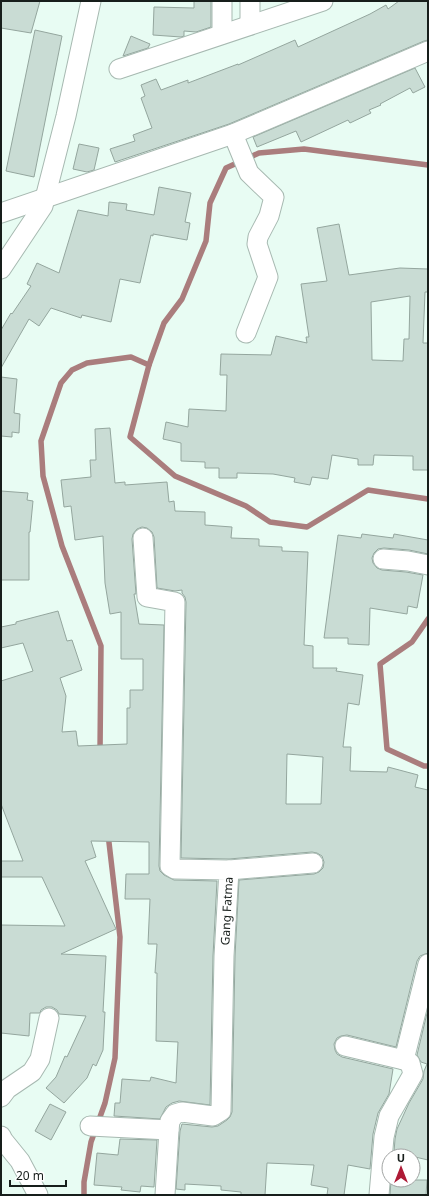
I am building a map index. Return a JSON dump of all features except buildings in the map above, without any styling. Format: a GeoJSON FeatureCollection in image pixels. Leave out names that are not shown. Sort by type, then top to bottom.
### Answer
{"type":"FeatureCollection","features":[{"type":"Feature","properties":{"kind":"street"},"geometry":{"type":"LineString","coordinates":[[1,269],[43,206],[66,116],[91,1]]}},
{"type":"Feature","properties":{"kind":"street"},"geometry":{"type":"LineString","coordinates":[[222,1],[222,34]]}},
{"type":"Feature","properties":{"kind":"street"},"geometry":{"type":"LineString","coordinates":[[250,1],[250,25]]}},
{"type":"Feature","properties":{"kind":"street"},"geometry":{"type":"LineString","coordinates":[[119,69],[323,1]]}},
{"type":"Feature","properties":{"kind":"street"},"geometry":{"type":"LineString","coordinates":[[1,213],[45,197],[235,141],[428,50]]}},
{"type":"Feature","properties":{"kind":"street"},"geometry":{"type":"LineString","coordinates":[[235,141],[249,173],[274,197],[269,216],[258,237],[257,244],[268,277],[246,333]]}},
{"type":"Feature","properties":{"kind":"street","name":"Gang Fatma"},"geometry":{"type":"LineString","coordinates":[[143,538],[146,597],[174,602],[170,866],[175,869],[229,870],[224,956],[221,1111],[213,1116],[182,1112],[174,1114],[170,1122],[169,1130],[165,1195]]}},
{"type":"Feature","properties":{"kind":"street"},"geometry":{"type":"LineString","coordinates":[[383,559],[408,561],[428,565]]}},
{"type":"Feature","properties":{"kind":"street"},"geometry":{"type":"LineString","coordinates":[[229,870],[313,863]]}},
{"type":"Feature","properties":{"kind":"street"},"geometry":{"type":"LineString","coordinates":[[404,1060],[428,964]]}},
{"type":"Feature","properties":{"kind":"street"},"geometry":{"type":"LineString","coordinates":[[1,1097],[7,1089],[32,1072],[40,1059],[49,1018]]}},
{"type":"Feature","properties":{"kind":"street"},"geometry":{"type":"LineString","coordinates":[[345,1046],[404,1060],[410,1063],[414,1074],[389,1116],[384,1137],[379,1195]]}},
{"type":"Feature","properties":{"kind":"street"},"geometry":{"type":"LineString","coordinates":[[90,1126],[169,1130]]}},
{"type":"Feature","properties":{"kind":"street"},"geometry":{"type":"LineString","coordinates":[[1,1136],[20,1161],[38,1195]]}},
{"type":"Feature","properties":{"kind":"waterway"},"geometry":{"type":"LineString","coordinates":[[428,165],[304,149],[259,153],[226,168],[210,203],[206,241],[182,299],[164,323],[149,365],[130,437],[175,476],[246,506],[270,522],[307,527],[368,490],[428,499]]}},
{"type":"Feature","properties":{"kind":"waterway"},"geometry":{"type":"LineString","coordinates":[[100,752],[101,646],[62,546],[43,476],[41,441],[61,383],[72,370],[87,363],[131,357],[149,365]]}},
{"type":"Feature","properties":{"kind":"waterway"},"geometry":{"type":"LineString","coordinates":[[428,619],[412,642],[380,664],[387,749],[424,766],[428,766]]}},
{"type":"Feature","properties":{"kind":"waterway"},"geometry":{"type":"LineString","coordinates":[[84,1195],[84,1182],[91,1142],[105,1103],[115,1058],[120,937],[108,834]]}}]}
